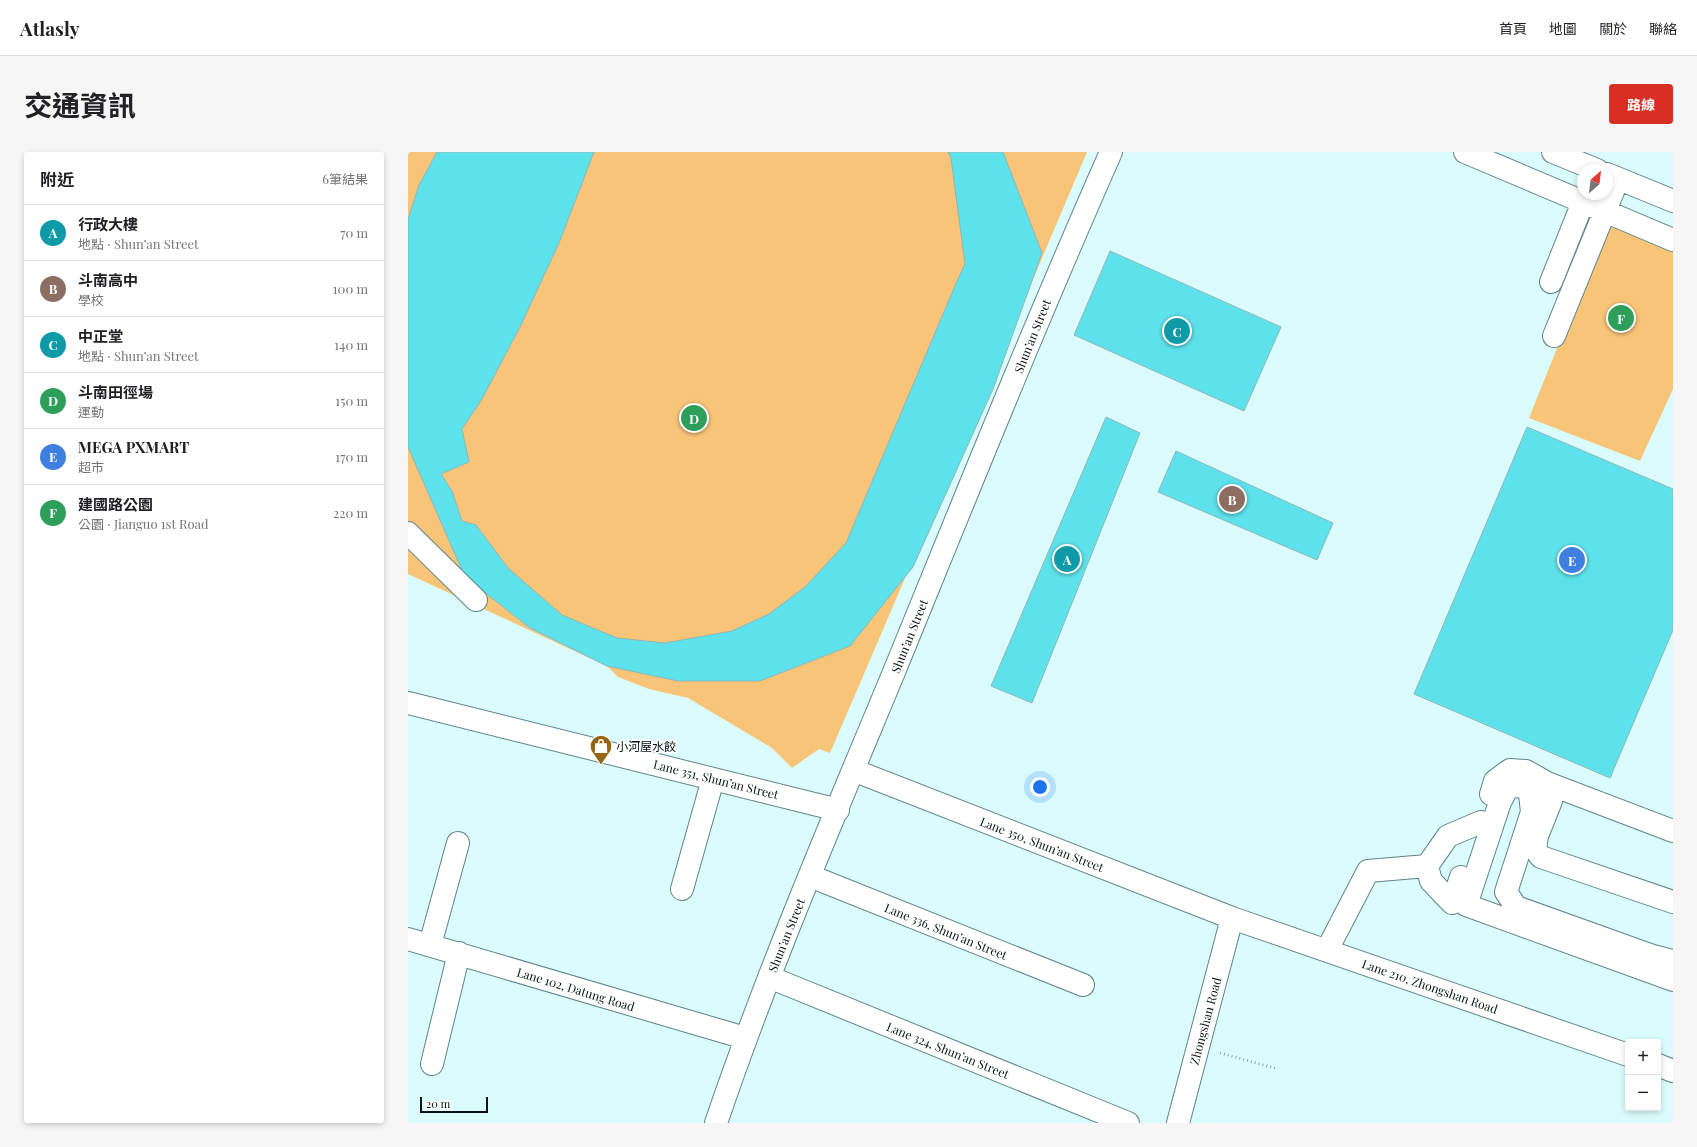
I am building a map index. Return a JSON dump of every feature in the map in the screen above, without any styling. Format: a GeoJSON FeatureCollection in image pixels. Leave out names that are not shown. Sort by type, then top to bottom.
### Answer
{"type":"FeatureCollection","features":[{"type":"Feature","properties":{"kind":"street","name":"Shun’an Street"},"geometry":{"type":"LineString","coordinates":[[716,1123],[745,1038],[769,976],[1060,268],[1111,152]]}},
{"type":"Feature","properties":{"kind":"street"},"geometry":{"type":"LineString","coordinates":[[1465,152],[1673,240]]}},
{"type":"Feature","properties":{"kind":"street"},"geometry":{"type":"LineString","coordinates":[[1552,152],[1582,164]]}},
{"type":"Feature","properties":{"kind":"street"},"geometry":{"type":"LineString","coordinates":[[1613,176],[1673,201]]}},
{"type":"Feature","properties":{"kind":"street"},"geometry":{"type":"LineString","coordinates":[[1554,336],[1606,212],[1608,200]]}},
{"type":"Feature","properties":{"kind":"street"},"geometry":{"type":"LineString","coordinates":[[1551,282],[1583,202]]}},
{"type":"Feature","properties":{"kind":"street"},"geometry":{"type":"LineString","coordinates":[[408,534],[476,600]]}},
{"type":"Feature","properties":{"kind":"street","name":"Lane 351, Shun’an Street"},"geometry":{"type":"LineString","coordinates":[[408,703],[838,810]]}},
{"type":"Feature","properties":{"kind":"street","name":"Lane 350, Shun’an Street"},"geometry":{"type":"LineString","coordinates":[[853,770],[1232,918]]}},
{"type":"Feature","properties":{"kind":"street"},"geometry":{"type":"LineString","coordinates":[[1481,822],[1448,836],[1427,866],[1431,881],[1452,903],[1481,822],[1495,781],[1510,770],[1526,772],[1547,783],[1673,831]]}},
{"type":"Feature","properties":{"kind":"street"},"geometry":{"type":"LineString","coordinates":[[682,889],[713,778]]}},
{"type":"Feature","properties":{"kind":"street"},"geometry":{"type":"LineString","coordinates":[[1547,783],[1551,801],[1537,836],[1535,849],[1541,857],[1673,902]]}},
{"type":"Feature","properties":{"kind":"street"},"geometry":{"type":"LineString","coordinates":[[1673,961],[1653,956],[1516,907],[1506,892],[1532,812],[1530,794],[1525,788],[1516,786],[1508,787],[1500,802],[1466,906],[1673,980]]}},
{"type":"Feature","properties":{"kind":"street"},"geometry":{"type":"LineString","coordinates":[[430,945],[458,843]]}},
{"type":"Feature","properties":{"kind":"street"},"geometry":{"type":"LineString","coordinates":[[1327,950],[1368,871],[1427,866]]}},
{"type":"Feature","properties":{"kind":"street","name":"Lane 336, Shun’an Street"},"geometry":{"type":"LineString","coordinates":[[810,876],[1083,985]]}},
{"type":"Feature","properties":{"kind":"street","name":"Lane 210, Zhongshan Road"},"geometry":{"type":"LineString","coordinates":[[1232,918],[1625,1054]]}},
{"type":"Feature","properties":{"kind":"street","name":"Zhongshan Road"},"geometry":{"type":"LineString","coordinates":[[1178,1123],[1232,918]]}},
{"type":"Feature","properties":{"kind":"street","name":"Lane 102, Datung Road"},"geometry":{"type":"LineString","coordinates":[[408,939],[459,953],[626,1005],[745,1038]]}},
{"type":"Feature","properties":{"kind":"street"},"geometry":{"type":"LineString","coordinates":[[432,1064],[459,953]]}},
{"type":"Feature","properties":{"kind":"street","name":"Lane 324, Shun’an Street"},"geometry":{"type":"LineString","coordinates":[[769,976],[1128,1123]]}},
{"type":"Feature","properties":{"kind":"street"},"geometry":{"type":"LineString","coordinates":[[1661,1066],[1673,1071]]}},
{"type":"Feature","properties":{"kind":"path"},"geometry":{"type":"LineString","coordinates":[[1198,1046],[1278,1069]]}},
{"type":"Feature","properties":{"kind":"shaded area"},"geometry":{"type":"Polygon","coordinates":[[[408,152],[1087,152],[1029,289],[993,389],[913,567],[906,576],[830,753],[819,749],[792,768],[772,748],[688,698],[649,689],[618,677],[607,666],[408,574],[408,152]]]}},
{"type":"Feature","properties":{"kind":"shaded area"},"geometry":{"type":"Polygon","coordinates":[[[1607,224],[1673,246],[1673,389],[1640,461],[1529,418],[1607,224]]]}},
{"type":"Feature","properties":{"kind":"building"},"geometry":{"type":"Polygon","coordinates":[[[437,152],[594,152],[559,243],[520,327],[482,399],[462,429],[469,462],[441,474],[452,491],[462,521],[476,525],[508,568],[562,615],[617,638],[665,643],[732,631],[769,614],[805,587],[846,543],[965,264],[951,158],[948,152],[1003,152],[1042,253],[993,389],[913,567],[850,646],[760,681],[678,681],[607,666],[530,628],[465,577],[408,447],[408,219],[419,185],[437,152]]]}},
{"type":"Feature","properties":{"kind":"building"},"geometry":{"type":"Polygon","coordinates":[[[1110,251],[1281,327],[1244,411],[1074,335],[1110,251]]]}},
{"type":"Feature","properties":{"kind":"building"},"geometry":{"type":"Polygon","coordinates":[[[1106,417],[1140,433],[1032,703],[991,686],[1106,417]]]}},
{"type":"Feature","properties":{"kind":"building"},"geometry":{"type":"Polygon","coordinates":[[[1527,427],[1673,489],[1673,630],[1610,778],[1414,694],[1527,427]]]}},
{"type":"Feature","properties":{"kind":"building"},"geometry":{"type":"Polygon","coordinates":[[[1176,451],[1333,523],[1317,560],[1158,492],[1176,451]]]}},
{"type":"Feature","properties":{"kind":"place","name":"建國路公園"},"geometry":{"type":"Point","coordinates":[1621,318]}},
{"type":"Feature","properties":{"kind":"place","name":"中正堂"},"geometry":{"type":"Point","coordinates":[1177,331]}},
{"type":"Feature","properties":{"kind":"place","name":"斗南田徑場"},"geometry":{"type":"Point","coordinates":[694,418]}},
{"type":"Feature","properties":{"kind":"place","name":"斗南高中"},"geometry":{"type":"Point","coordinates":[1232,499]}},
{"type":"Feature","properties":{"kind":"place","name":"行政大樓"},"geometry":{"type":"Point","coordinates":[1067,559]}},
{"type":"Feature","properties":{"kind":"place","name":"MEGA PXMART"},"geometry":{"type":"Point","coordinates":[1572,560]}},
{"type":"Feature","properties":{"kind":"place","name":"小河屋水餃"},"geometry":{"type":"Point","coordinates":[601,766]}}]}
